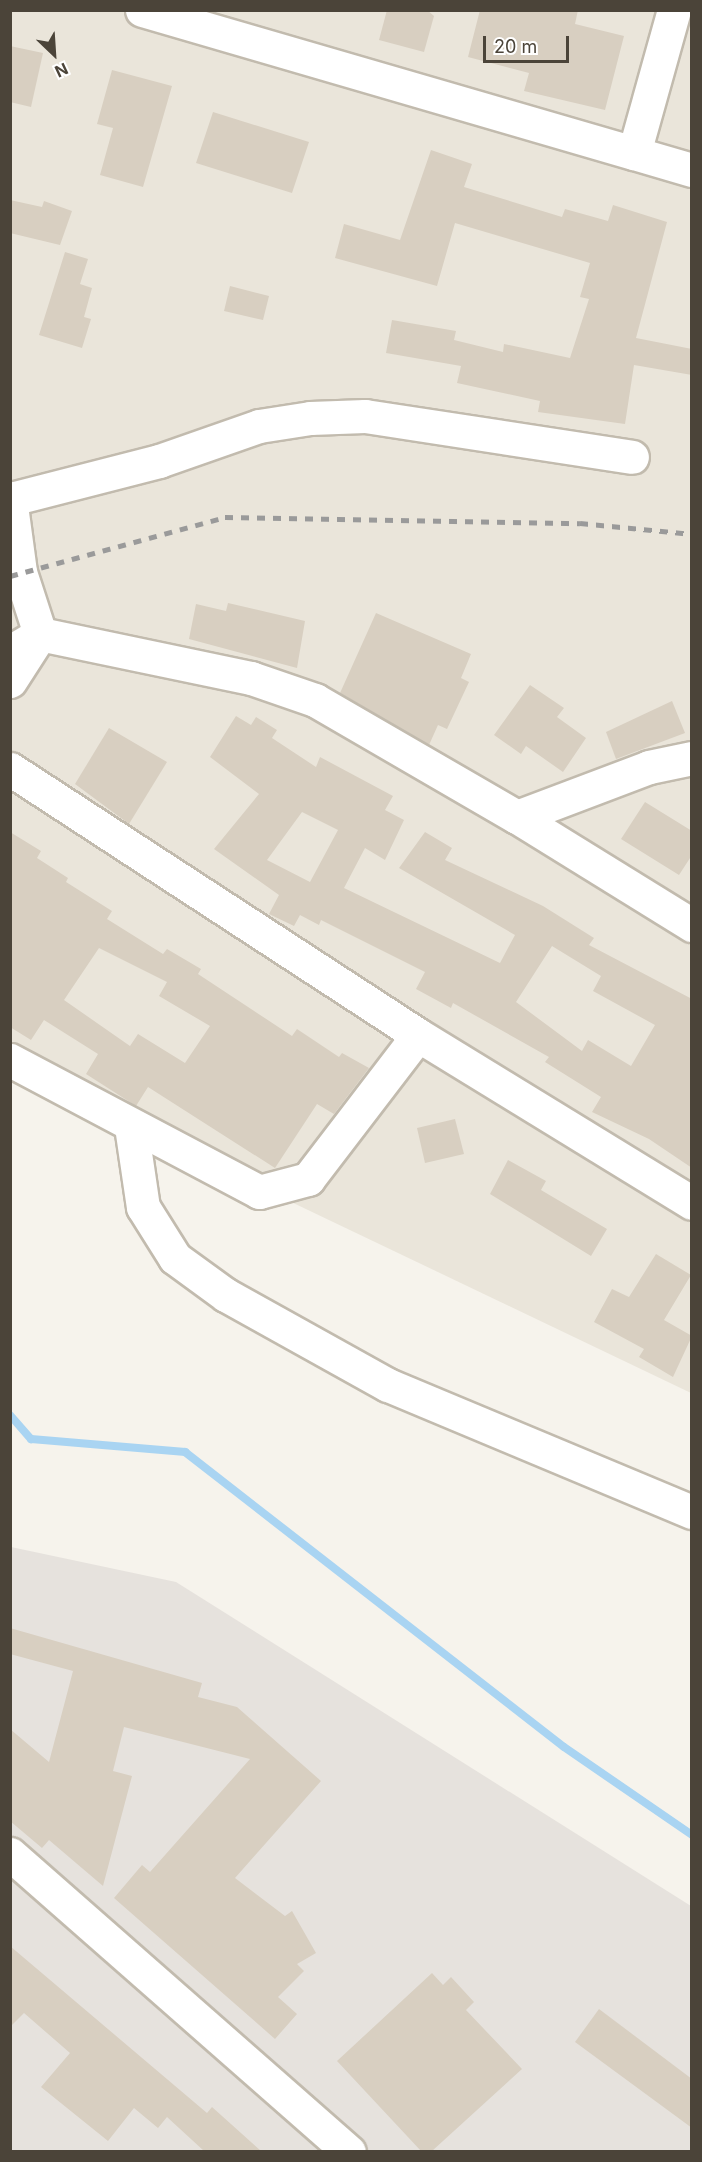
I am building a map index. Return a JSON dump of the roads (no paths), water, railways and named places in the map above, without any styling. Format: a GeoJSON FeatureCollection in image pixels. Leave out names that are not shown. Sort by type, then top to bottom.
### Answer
{"type":"FeatureCollection","features":[{"type":"Feature","properties":{"kind":"street"},"geometry":{"type":"LineString","coordinates":[[142,10],[692,170]]}},
{"type":"Feature","properties":{"kind":"street"},"geometry":{"type":"LineString","coordinates":[[634,153],[674,10]]}},
{"type":"Feature","properties":{"kind":"street"},"geometry":{"type":"LineString","coordinates":[[40,634],[20,572],[10,499],[159,461],[259,426],[310,417],[365,416],[632,457]]}},
{"type":"Feature","properties":{"kind":"street"},"geometry":{"type":"LineString","coordinates":[[10,681],[40,634]]}},
{"type":"Feature","properties":{"kind":"street"},"geometry":{"type":"LineString","coordinates":[[10,651],[40,634],[251,678],[315,700],[517,817],[692,925]]}},
{"type":"Feature","properties":{"kind":"street"},"geometry":{"type":"LineString","coordinates":[[517,817],[649,768],[692,758]]}},
{"type":"Feature","properties":{"kind":"street"},"geometry":{"type":"LineString","coordinates":[[10,769],[418,1035],[692,1203]]}},
{"type":"Feature","properties":{"kind":"street"},"geometry":{"type":"LineString","coordinates":[[10,1060],[131,1126],[259,1191],[286,1188],[308,1179],[418,1035]]}},
{"type":"Feature","properties":{"kind":"street"},"geometry":{"type":"LineString","coordinates":[[131,1126],[143,1207],[174,1258],[226,1295],[388,1385],[692,1512]]}},
{"type":"Feature","properties":{"kind":"street"},"geometry":{"type":"LineString","coordinates":[[10,1854],[349,2151]]}},
{"type":"Feature","properties":{"kind":"waterway"},"geometry":{"type":"LineString","coordinates":[[10,1415],[31,1439],[185,1452],[564,1747],[692,1835]]}},
{"type":"Feature","properties":{"kind":"railway"},"geometry":{"type":"LineString","coordinates":[[10,576],[225,517],[580,523],[692,534]]}}]}
